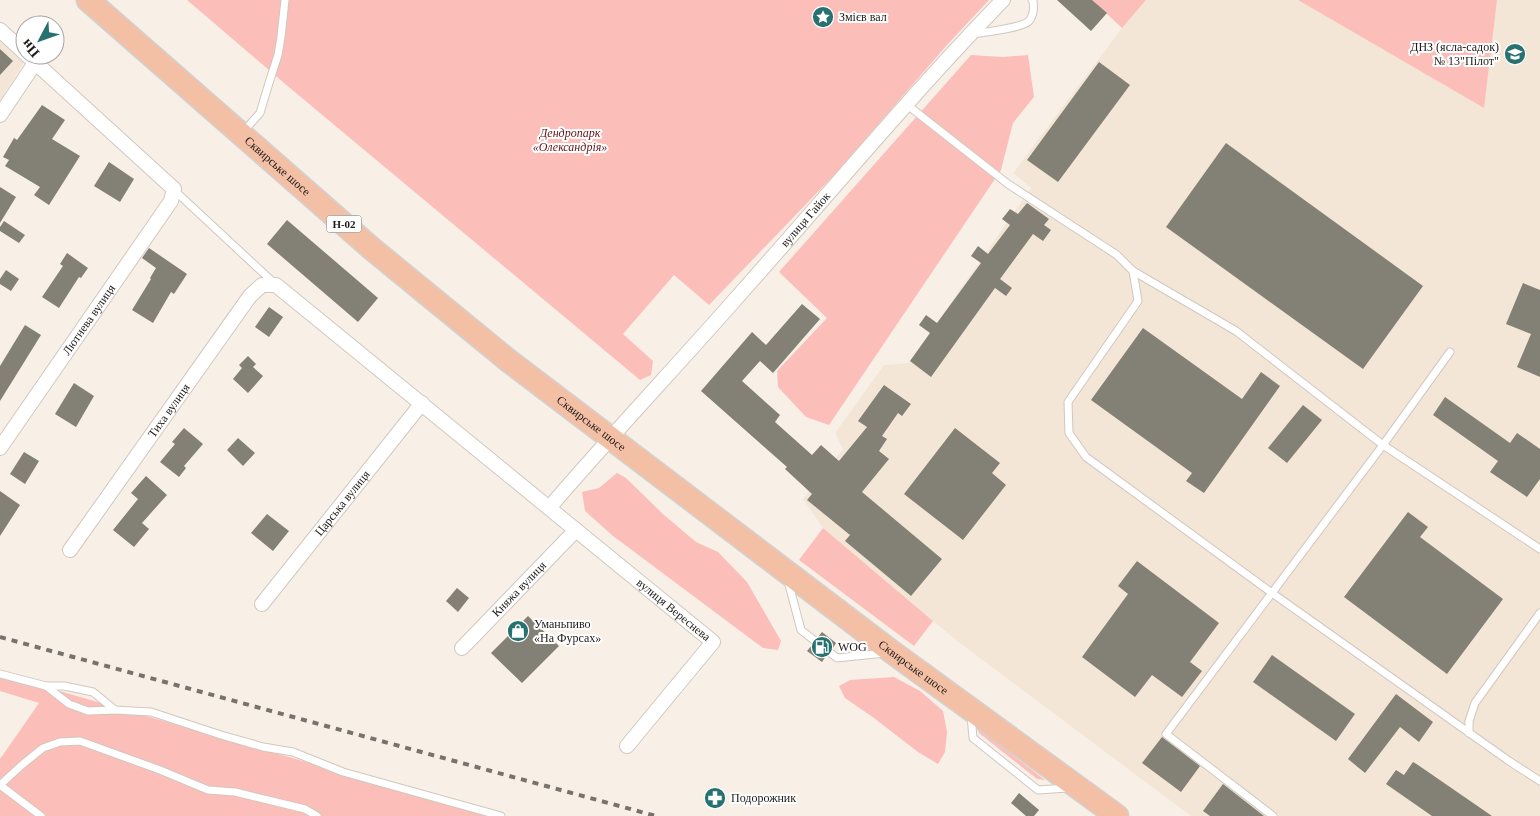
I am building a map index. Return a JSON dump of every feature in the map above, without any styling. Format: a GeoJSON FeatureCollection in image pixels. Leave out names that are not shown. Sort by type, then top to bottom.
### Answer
{"type":"FeatureCollection","features":[{"type":"Feature","properties":{"kind":"main road","name":"Сквирське шосе"},"geometry":{"type":"LineString","coordinates":[[88,0],[378,254],[509,362],[892,652],[1118,816]]}},
{"type":"Feature","properties":{"kind":"street","name":"вулиця Гайок"},"geometry":{"type":"LineString","coordinates":[[549,508],[906,104],[1003,0]]}},
{"type":"Feature","properties":{"kind":"street"},"geometry":{"type":"LineString","coordinates":[[0,30],[15,44]]}},
{"type":"Feature","properties":{"kind":"street"},"geometry":{"type":"LineString","coordinates":[[0,115],[25,65]]}},
{"type":"Feature","properties":{"kind":"street"},"geometry":{"type":"LineString","coordinates":[[38,65],[174,189]]}},
{"type":"Feature","properties":{"kind":"street","name":"Лютнева вулиця"},"geometry":{"type":"LineString","coordinates":[[0,448],[170,201],[174,189]]}},
{"type":"Feature","properties":{"kind":"street","name":"Тиха вулиця"},"geometry":{"type":"LineString","coordinates":[[70,550],[250,296],[262,284],[276,285]]}},
{"type":"Feature","properties":{"kind":"street"},"geometry":{"type":"LineString","coordinates":[[276,285],[576,530]]}},
{"type":"Feature","properties":{"kind":"street","name":"Царська вулиця"},"geometry":{"type":"LineString","coordinates":[[262,604],[422,403]]}},
{"type":"Feature","properties":{"kind":"street","name":"Княжа вулиця"},"geometry":{"type":"LineString","coordinates":[[462,648],[576,530]]}},
{"type":"Feature","properties":{"kind":"street","name":"вулиця Вереснева"},"geometry":{"type":"LineString","coordinates":[[576,530],[713,642],[627,746]]}},
{"type":"Feature","properties":{"kind":"lane"},"geometry":{"type":"LineString","coordinates":[[241,134],[260,113],[278,55],[285,0]]}},
{"type":"Feature","properties":{"kind":"lane"},"geometry":{"type":"LineString","coordinates":[[970,35],[1018,26],[1029,21],[1034,11],[1032,0]]}},
{"type":"Feature","properties":{"kind":"lane"},"geometry":{"type":"LineString","coordinates":[[906,104],[1008,184],[1117,255],[1133,271],[1236,331],[1383,445],[1540,549]]}},
{"type":"Feature","properties":{"kind":"lane"},"geometry":{"type":"LineString","coordinates":[[174,189],[276,285]]}},
{"type":"Feature","properties":{"kind":"lane"},"geometry":{"type":"LineString","coordinates":[[1133,271],[1138,301],[1068,402],[1069,433],[1086,457],[1272,593],[1540,781]]}},
{"type":"Feature","properties":{"kind":"lane"},"geometry":{"type":"LineString","coordinates":[[1273,816],[1166,734],[1383,445],[1450,352]]}},
{"type":"Feature","properties":{"kind":"lane"},"geometry":{"type":"LineString","coordinates":[[786,571],[801,630],[838,658],[892,652]]}},
{"type":"Feature","properties":{"kind":"lane"},"geometry":{"type":"LineString","coordinates":[[1469,733],[1468,721],[1475,703],[1540,613]]}},
{"type":"Feature","properties":{"kind":"lane"},"geometry":{"type":"LineString","coordinates":[[0,674],[46,686],[64,686],[92,692],[115,710]]}},
{"type":"Feature","properties":{"kind":"lane"},"geometry":{"type":"LineString","coordinates":[[46,686],[69,704],[88,711],[152,712],[220,735],[263,747],[293,752],[343,772],[501,816]]}},
{"type":"Feature","properties":{"kind":"lane"},"geometry":{"type":"LineString","coordinates":[[41,816],[0,785],[43,748],[60,742],[80,742],[160,770],[208,790],[235,792],[305,809],[318,816]]}},
{"type":"Feature","properties":{"kind":"shaded area"},"geometry":{"type":"Polygon","coordinates":[[[1146,0],[1298,0],[1483,107],[1497,0],[1540,0],[1540,816],[1191,816],[957,641],[823,528],[803,499],[843,449],[835,433],[884,365],[908,363],[910,361],[1031,188],[1013,173],[1122,28],[1146,0]]]}},
{"type":"Feature","properties":{"kind":"shaded area"},"geometry":{"type":"Polygon","coordinates":[[[0,37],[15,51],[15,65],[22,65],[0,100],[0,37]]]}},
{"type":"Feature","properties":{"kind":"green space","name":"Дендропарк «Олександрія»"},"geometry":{"type":"Polygon","coordinates":[[[187,0],[989,0],[947,45],[835,174],[709,305],[674,275],[623,334],[653,361],[651,375],[640,380],[187,0]]]}},
{"type":"Feature","properties":{"kind":"green space"},"geometry":{"type":"Polygon","coordinates":[[[1092,0],[1146,0],[1122,28],[1092,0]]]}},
{"type":"Feature","properties":{"kind":"green space"},"geometry":{"type":"Polygon","coordinates":[[[1298,0],[1497,0],[1484,108],[1298,0]]]}},
{"type":"Feature","properties":{"kind":"green space"},"geometry":{"type":"Polygon","coordinates":[[[971,55],[1003,57],[1028,55],[1034,97],[1013,123],[1001,170],[829,425],[806,417],[778,387],[777,371],[827,318],[779,272],[971,55]]]}},
{"type":"Feature","properties":{"kind":"green space"},"geometry":{"type":"Polygon","coordinates":[[[617,473],[626,478],[664,515],[696,542],[718,552],[747,582],[781,641],[778,650],[763,648],[613,536],[585,511],[582,492],[599,488],[617,473]]]}},
{"type":"Feature","properties":{"kind":"green space"},"geometry":{"type":"Polygon","coordinates":[[[823,528],[933,621],[914,646],[799,560],[823,528]]]}},
{"type":"Feature","properties":{"kind":"green space"},"geometry":{"type":"Polygon","coordinates":[[[0,674],[494,816],[0,816],[0,759],[39,703],[0,691],[0,674]]]}},
{"type":"Feature","properties":{"kind":"green space"},"geometry":{"type":"Polygon","coordinates":[[[894,677],[920,691],[943,711],[947,732],[945,752],[938,764],[918,752],[845,698],[839,686],[850,680],[894,677]]]}},
{"type":"Feature","properties":{"kind":"green space"},"geometry":{"type":"Polygon","coordinates":[[[977,728],[1045,780],[1037,779],[979,733],[977,728]]]}},
{"type":"Feature","properties":{"kind":"building"},"geometry":{"type":"Polygon","coordinates":[[[1057,0],[1092,0],[1107,13],[1091,31],[1057,0]]]}},
{"type":"Feature","properties":{"kind":"building"},"geometry":{"type":"Polygon","coordinates":[[[0,49],[13,61],[0,75],[0,49]]]}},
{"type":"Feature","properties":{"kind":"building"},"geometry":{"type":"Polygon","coordinates":[[[1099,62],[1130,85],[1058,182],[1027,160],[1099,62]]]}},
{"type":"Feature","properties":{"kind":"building"},"geometry":{"type":"Polygon","coordinates":[[[42,105],[65,120],[52,139],[80,156],[49,205],[34,195],[40,187],[5,166],[9,160],[3,157],[14,138],[17,140],[42,105]]]}},
{"type":"Feature","properties":{"kind":"building"},"geometry":{"type":"Polygon","coordinates":[[[1226,143],[1423,286],[1363,369],[1166,227],[1226,143]]]}},
{"type":"Feature","properties":{"kind":"building"},"geometry":{"type":"Polygon","coordinates":[[[109,162],[134,179],[120,202],[94,186],[109,162]]]}},
{"type":"Feature","properties":{"kind":"building"},"geometry":{"type":"Polygon","coordinates":[[[0,187],[16,197],[0,223],[0,187]]]}},
{"type":"Feature","properties":{"kind":"building"},"geometry":{"type":"Polygon","coordinates":[[[1027,203],[1049,219],[1044,225],[1051,230],[1043,241],[1033,234],[1000,279],[1012,288],[1006,296],[995,288],[931,377],[910,361],[930,333],[919,325],[926,315],[937,323],[981,263],[971,256],[978,246],[988,254],[1010,225],[1002,219],[1010,209],[1018,214],[1027,203]]]}},
{"type":"Feature","properties":{"kind":"building"},"geometry":{"type":"Polygon","coordinates":[[[287,220],[378,298],[358,322],[267,244],[287,220]]]}},
{"type":"Feature","properties":{"kind":"building"},"geometry":{"type":"Polygon","coordinates":[[[4,221],[25,235],[19,243],[0,231],[4,221]]]}},
{"type":"Feature","properties":{"kind":"building"},"geometry":{"type":"Polygon","coordinates":[[[149,248],[187,274],[174,294],[171,292],[153,323],[132,310],[156,268],[142,258],[149,248]]]}},
{"type":"Feature","properties":{"kind":"building"},"geometry":{"type":"Polygon","coordinates":[[[67,253],[88,268],[81,278],[79,277],[59,308],[42,297],[63,266],[60,264],[67,253]]]}},
{"type":"Feature","properties":{"kind":"building"},"geometry":{"type":"Polygon","coordinates":[[[6,270],[19,279],[11,291],[0,284],[0,279],[6,270]]]}},
{"type":"Feature","properties":{"kind":"building"},"geometry":{"type":"Polygon","coordinates":[[[1523,283],[1540,290],[1540,377],[1517,367],[1531,334],[1506,324],[1523,283]]]}},
{"type":"Feature","properties":{"kind":"building"},"geometry":{"type":"Polygon","coordinates":[[[802,304],[820,319],[773,373],[760,361],[742,381],[780,415],[775,422],[812,455],[821,445],[839,461],[867,427],[858,421],[884,385],[911,404],[902,416],[898,413],[882,436],[887,439],[879,451],[889,459],[862,492],[942,559],[911,596],[845,541],[850,535],[807,500],[812,494],[785,469],[787,467],[701,391],[752,332],[766,345],[802,304]]]}},
{"type":"Feature","properties":{"kind":"building"},"geometry":{"type":"Polygon","coordinates":[[[269,307],[283,317],[269,337],[255,327],[269,307]]]}},
{"type":"Feature","properties":{"kind":"building"},"geometry":{"type":"Polygon","coordinates":[[[25,325],[41,335],[0,401],[0,366],[25,325]]]}},
{"type":"Feature","properties":{"kind":"building"},"geometry":{"type":"Polygon","coordinates":[[[1143,328],[1242,399],[1261,372],[1280,386],[1204,493],[1186,481],[1192,473],[1091,400],[1143,328]]]}},
{"type":"Feature","properties":{"kind":"building"},"geometry":{"type":"Polygon","coordinates":[[[248,356],[256,364],[253,367],[263,376],[248,393],[233,379],[242,368],[239,365],[248,356]]]}},
{"type":"Feature","properties":{"kind":"building"},"geometry":{"type":"Polygon","coordinates":[[[74,383],[94,396],[76,427],[55,414],[74,383]]]}},
{"type":"Feature","properties":{"kind":"building"},"geometry":{"type":"Polygon","coordinates":[[[1445,397],[1510,443],[1517,433],[1540,449],[1540,479],[1527,497],[1490,472],[1498,461],[1433,415],[1445,397]]]}},
{"type":"Feature","properties":{"kind":"building"},"geometry":{"type":"Polygon","coordinates":[[[1303,405],[1322,420],[1287,463],[1268,448],[1303,405]]]}},
{"type":"Feature","properties":{"kind":"building"},"geometry":{"type":"Polygon","coordinates":[[[184,428],[203,444],[184,466],[186,468],[179,477],[160,462],[175,444],[172,442],[184,428]]]}},
{"type":"Feature","properties":{"kind":"building"},"geometry":{"type":"Polygon","coordinates":[[[955,428],[1000,463],[992,473],[1006,485],[963,540],[904,494],[955,428]]]}},
{"type":"Feature","properties":{"kind":"building"},"geometry":{"type":"Polygon","coordinates":[[[238,438],[255,453],[243,466],[227,450],[238,438]]]}},
{"type":"Feature","properties":{"kind":"building"},"geometry":{"type":"Polygon","coordinates":[[[24,452],[39,461],[25,484],[10,474],[24,452]]]}},
{"type":"Feature","properties":{"kind":"building"},"geometry":{"type":"Polygon","coordinates":[[[146,476],[167,495],[142,523],[149,529],[134,547],[113,530],[138,499],[131,493],[146,476]]]}},
{"type":"Feature","properties":{"kind":"building"},"geometry":{"type":"Polygon","coordinates":[[[0,491],[20,505],[0,536],[0,491]]]}},
{"type":"Feature","properties":{"kind":"building"},"geometry":{"type":"Polygon","coordinates":[[[1408,512],[1428,527],[1420,537],[1503,599],[1447,674],[1344,597],[1408,512]]]}},
{"type":"Feature","properties":{"kind":"building"},"geometry":{"type":"Polygon","coordinates":[[[267,514],[289,531],[273,551],[251,533],[267,514]]]}},
{"type":"Feature","properties":{"kind":"building"},"geometry":{"type":"Polygon","coordinates":[[[1137,561],[1219,623],[1190,662],[1202,671],[1182,697],[1152,675],[1135,697],[1082,657],[1128,594],[1118,586],[1137,561]]]}},
{"type":"Feature","properties":{"kind":"building"},"geometry":{"type":"Polygon","coordinates":[[[457,588],[469,598],[458,612],[446,601],[457,588]]]}},
{"type":"Feature","properties":{"kind":"building"},"geometry":{"type":"Polygon","coordinates":[[[528,616],[559,646],[522,683],[491,653],[528,616]]]}},
{"type":"Feature","properties":{"kind":"building"},"geometry":{"type":"Polygon","coordinates":[[[822,632],[836,643],[833,648],[818,637],[822,632]]]}},
{"type":"Feature","properties":{"kind":"building"},"geometry":{"type":"Polygon","coordinates":[[[812,645],[826,656],[822,662],[807,651],[812,645]]]}},
{"type":"Feature","properties":{"kind":"building"},"geometry":{"type":"Polygon","coordinates":[[[1272,655],[1355,714],[1336,741],[1253,682],[1272,655]]]}},
{"type":"Feature","properties":{"kind":"building"},"geometry":{"type":"Polygon","coordinates":[[[1396,694],[1433,722],[1419,742],[1400,727],[1365,773],[1348,759],[1396,694]]]}},
{"type":"Feature","properties":{"kind":"building"},"geometry":{"type":"Polygon","coordinates":[[[1162,737],[1200,766],[1181,792],[1142,763],[1162,737]]]}},
{"type":"Feature","properties":{"kind":"building"},"geometry":{"type":"Polygon","coordinates":[[[1413,762],[1492,816],[1432,816],[1386,784],[1396,770],[1404,775],[1413,762]]]}},
{"type":"Feature","properties":{"kind":"building"},"geometry":{"type":"Polygon","coordinates":[[[1223,784],[1264,816],[1210,816],[1203,811],[1223,784]]]}},
{"type":"Feature","properties":{"kind":"building"},"geometry":{"type":"Polygon","coordinates":[[[1019,793],[1039,810],[1034,816],[1026,816],[1011,803],[1019,793]]]}},
{"type":"Feature","properties":{"kind":"railway"},"geometry":{"type":"LineString","coordinates":[[0,637],[656,816]]}},
{"type":"Feature","properties":{"kind":"place","name":"Змієв вал"},"geometry":{"type":"Point","coordinates":[823,17]}},
{"type":"Feature","properties":{"kind":"place","name":"ДНЗ (ясла-садок) № 13\"Пілот\""},"geometry":{"type":"Point","coordinates":[1515,54]}},
{"type":"Feature","properties":{"kind":"place","name":"Уманьпиво «На Фурсах»"},"geometry":{"type":"Point","coordinates":[518,631]}},
{"type":"Feature","properties":{"kind":"place","name":"WOG"},"geometry":{"type":"Point","coordinates":[822,647]}},
{"type":"Feature","properties":{"kind":"place","name":"Подорожник"},"geometry":{"type":"Point","coordinates":[715,798]}}]}
